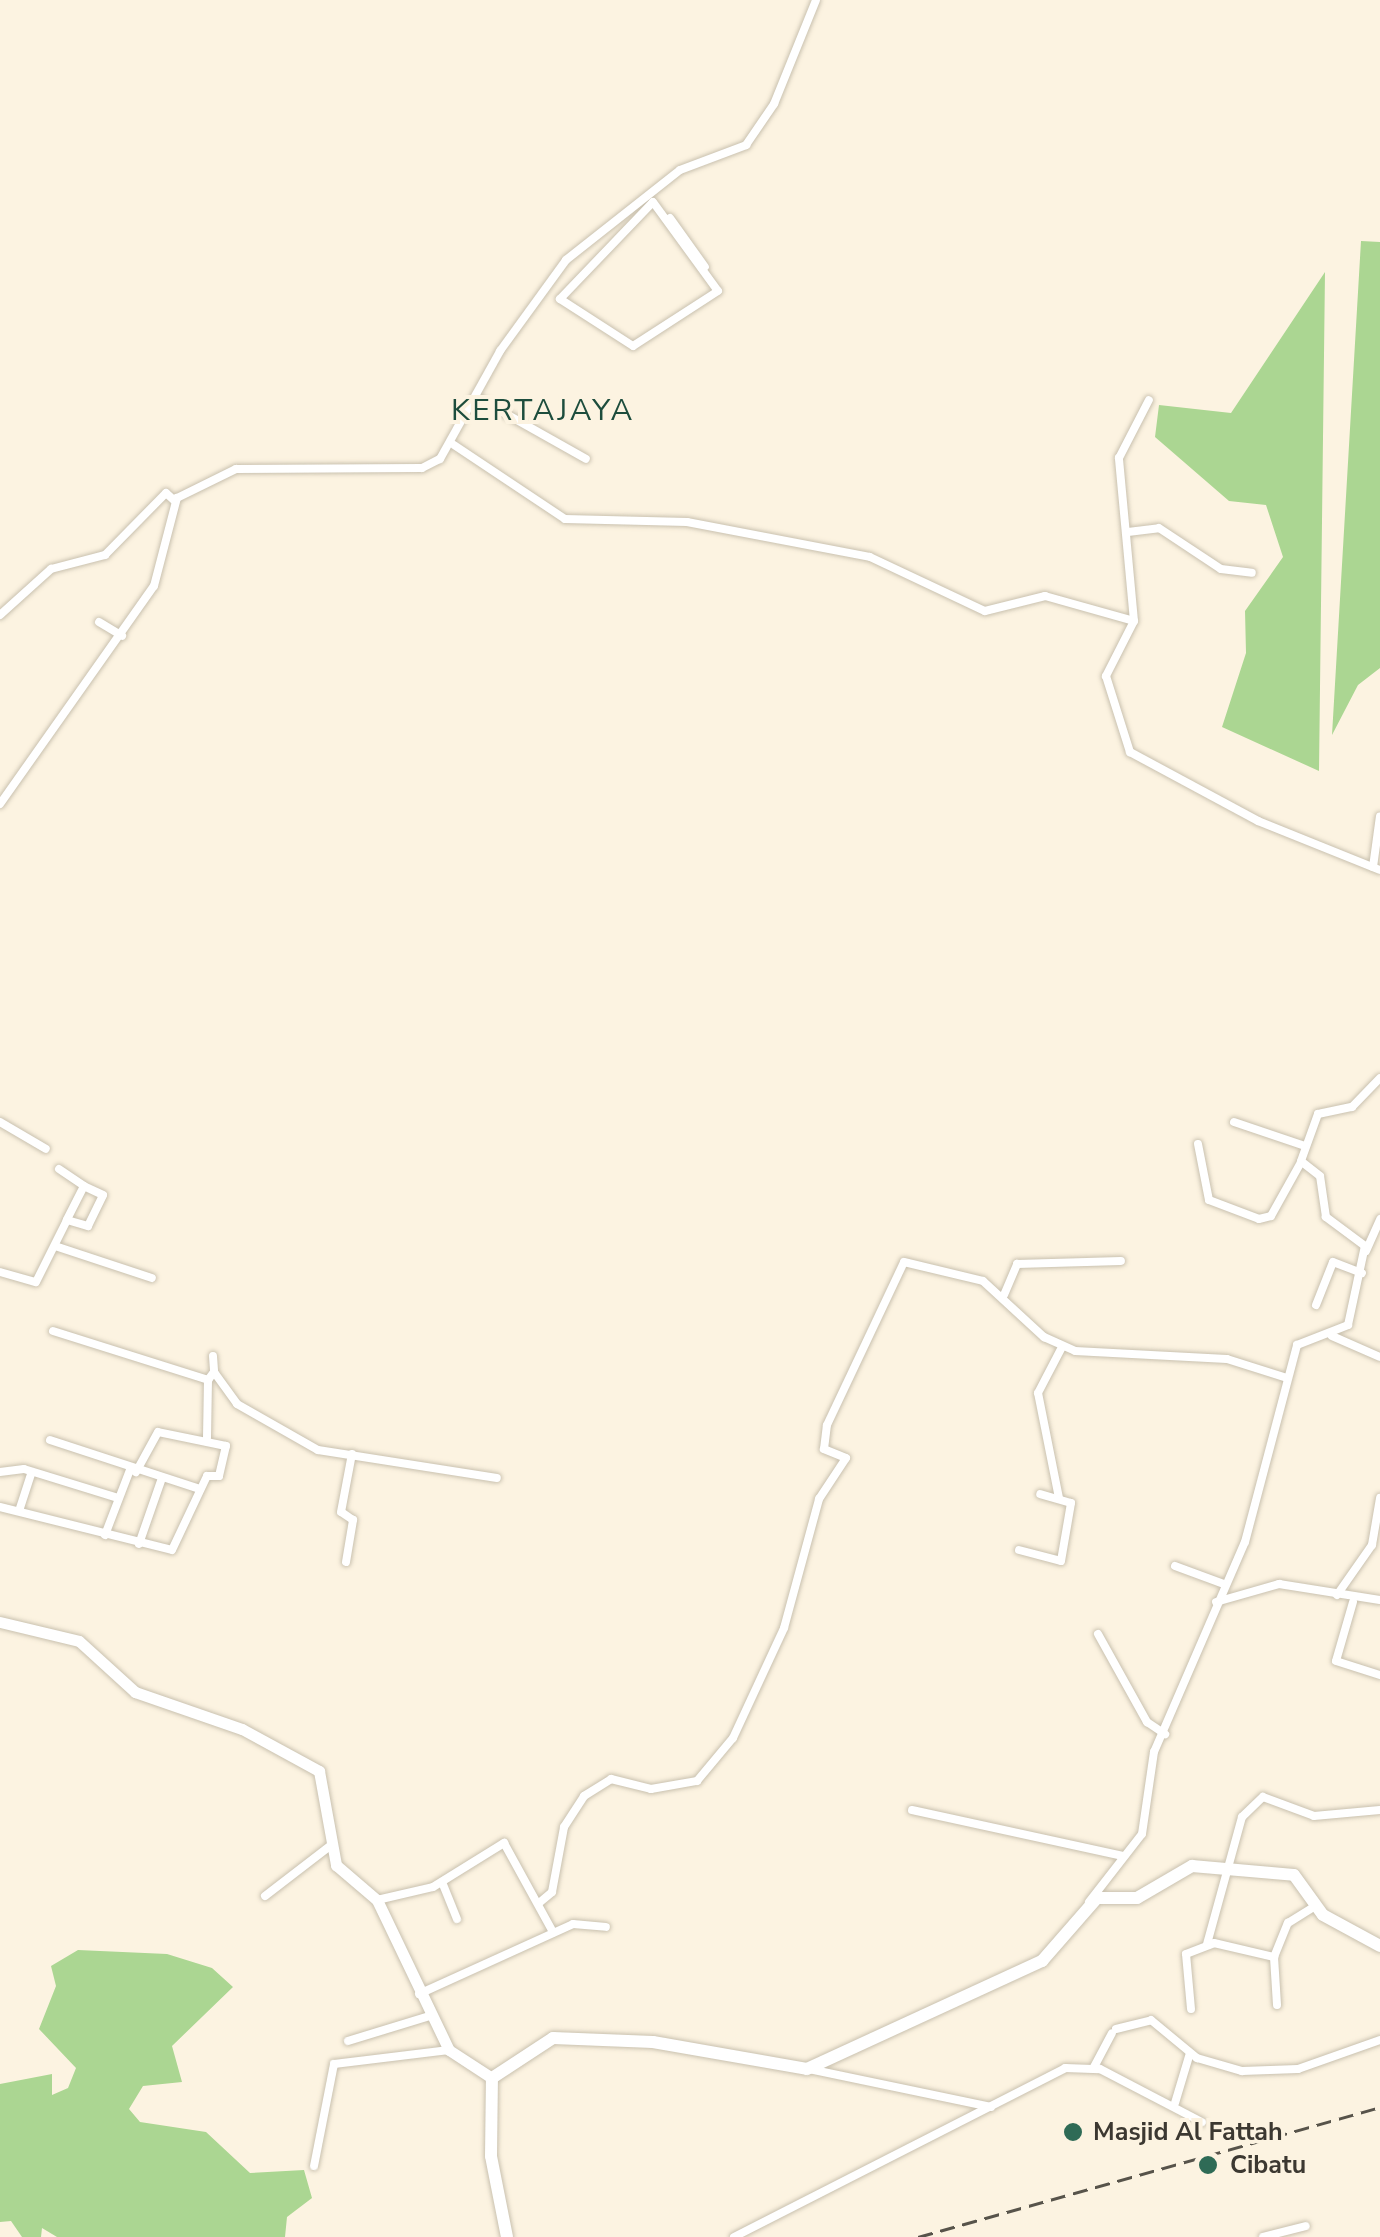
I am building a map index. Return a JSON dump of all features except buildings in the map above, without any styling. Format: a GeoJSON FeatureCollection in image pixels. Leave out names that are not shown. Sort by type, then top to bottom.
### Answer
{"type":"FeatureCollection","features":[{"type":"Feature","properties":{"kind":"main road"},"geometry":{"type":"LineString","coordinates":[[0,1622],[79,1641],[135,1692],[309,1764],[325,1785],[330,1846],[342,1872],[377,1900],[419,1994],[450,2050],[492,2078]]}},
{"type":"Feature","properties":{"kind":"main road"},"geometry":{"type":"LineString","coordinates":[[492,2078],[575,2033],[808,2068],[1042,1961],[1089,1902],[1137,1898],[1192,1866],[1294,1875],[1314,1906],[1380,1946]]}},
{"type":"Feature","properties":{"kind":"main road"},"geometry":{"type":"LineString","coordinates":[[492,2078],[491,2156],[507,2237]]}},
{"type":"Feature","properties":{"kind":"street"},"geometry":{"type":"LineString","coordinates":[[0,616],[52,569],[105,555],[172,497],[236,469],[422,468],[454,445],[476,396],[566,260],[645,193],[700,159],[746,145],[774,104],[816,0]]}},
{"type":"Feature","properties":{"kind":"street"},"geometry":{"type":"LineString","coordinates":[[645,193],[654,202],[696,248],[718,292],[634,346],[560,299],[654,202]]}},
{"type":"Feature","properties":{"kind":"street"},"geometry":{"type":"LineString","coordinates":[[476,396],[586,458]]}},
{"type":"Feature","properties":{"kind":"street"},"geometry":{"type":"LineString","coordinates":[[1148,400],[1120,458],[1134,620],[1106,676],[1130,752],[1258,822],[1376,869],[1380,816]]}},
{"type":"Feature","properties":{"kind":"street"},"geometry":{"type":"LineString","coordinates":[[454,445],[565,519],[688,522],[870,558],[985,611],[1045,596],[1134,620]]}},
{"type":"Feature","properties":{"kind":"street"},"geometry":{"type":"LineString","coordinates":[[0,804],[122,636],[162,569],[172,497]]}},
{"type":"Feature","properties":{"kind":"street"},"geometry":{"type":"LineString","coordinates":[[1128,532],[1156,527],[1221,569],[1252,573]]}},
{"type":"Feature","properties":{"kind":"street"},"geometry":{"type":"LineString","coordinates":[[99,622],[122,636]]}},
{"type":"Feature","properties":{"kind":"street"},"geometry":{"type":"LineString","coordinates":[[1198,1144],[1210,1200],[1259,1219],[1271,1216],[1300,1164],[1318,1114],[1352,1107],[1380,1078]]}},
{"type":"Feature","properties":{"kind":"street"},"geometry":{"type":"LineString","coordinates":[[0,1122],[46,1149]]}},
{"type":"Feature","properties":{"kind":"street"},"geometry":{"type":"LineString","coordinates":[[1234,1122],[1305,1146]]}},
{"type":"Feature","properties":{"kind":"street"},"geometry":{"type":"LineString","coordinates":[[1300,1164],[1320,1176],[1326,1216],[1366,1251]]}},
{"type":"Feature","properties":{"kind":"street"},"geometry":{"type":"LineString","coordinates":[[60,1170],[103,1195],[88,1226],[67,1220]]}},
{"type":"Feature","properties":{"kind":"street"},"geometry":{"type":"LineString","coordinates":[[0,1272],[36,1282],[84,1186]]}},
{"type":"Feature","properties":{"kind":"street"},"geometry":{"type":"LineString","coordinates":[[1089,1902],[1142,1834],[1165,1734],[1216,1602],[1245,1542],[1297,1345],[1348,1324],[1366,1251],[1380,1219]]}},
{"type":"Feature","properties":{"kind":"street"},"geometry":{"type":"LineString","coordinates":[[55,1246],[152,1278]]}},
{"type":"Feature","properties":{"kind":"street"},"geometry":{"type":"LineString","coordinates":[[1004,1295],[1019,1264],[1122,1261]]}},
{"type":"Feature","properties":{"kind":"street"},"geometry":{"type":"LineString","coordinates":[[539,1904],[552,1892],[564,1827],[584,1796],[611,1779],[651,1789],[697,1781],[733,1738],[784,1628],[819,1499],[846,1458],[824,1449],[827,1425],[904,1262],[1004,1295],[1062,1346],[1118,1358],[1227,1360],[1287,1378]]}},
{"type":"Feature","properties":{"kind":"street"},"geometry":{"type":"LineString","coordinates":[[1316,1305],[1333,1262],[1362,1273]]}},
{"type":"Feature","properties":{"kind":"street"},"geometry":{"type":"LineString","coordinates":[[53,1331],[211,1376],[238,1404],[297,1441],[497,1478]]}},
{"type":"Feature","properties":{"kind":"street"},"geometry":{"type":"LineString","coordinates":[[1327,1335],[1380,1356]]}},
{"type":"Feature","properties":{"kind":"street"},"geometry":{"type":"LineString","coordinates":[[1059,1498],[1038,1393],[1062,1346]]}},
{"type":"Feature","properties":{"kind":"street"},"geometry":{"type":"LineString","coordinates":[[207,1438],[213,1356]]}},
{"type":"Feature","properties":{"kind":"street"},"geometry":{"type":"LineString","coordinates":[[0,1507],[20,1508],[104,1535],[172,1550],[200,1489],[226,1459],[223,1441],[158,1432],[118,1498],[104,1535]]}},
{"type":"Feature","properties":{"kind":"street"},"geometry":{"type":"LineString","coordinates":[[50,1440],[133,1471],[200,1489]]}},
{"type":"Feature","properties":{"kind":"street"},"geometry":{"type":"LineString","coordinates":[[346,1562],[353,1520],[341,1512],[352,1454]]}},
{"type":"Feature","properties":{"kind":"street"},"geometry":{"type":"LineString","coordinates":[[0,1472],[31,1475],[118,1498]]}},
{"type":"Feature","properties":{"kind":"street"},"geometry":{"type":"LineString","coordinates":[[20,1508],[31,1475]]}},
{"type":"Feature","properties":{"kind":"street"},"geometry":{"type":"LineString","coordinates":[[140,1544],[162,1478]]}},
{"type":"Feature","properties":{"kind":"street"},"geometry":{"type":"LineString","coordinates":[[1019,1550],[1060,1563],[1071,1503],[1040,1494]]}},
{"type":"Feature","properties":{"kind":"street"},"geometry":{"type":"LineString","coordinates":[[1337,1595],[1372,1545],[1380,1498]]}},
{"type":"Feature","properties":{"kind":"street"},"geometry":{"type":"LineString","coordinates":[[1175,1566],[1224,1584]]}},
{"type":"Feature","properties":{"kind":"street"},"geometry":{"type":"LineString","coordinates":[[1216,1602],[1279,1584],[1337,1595],[1353,1602],[1380,1600]]}},
{"type":"Feature","properties":{"kind":"street"},"geometry":{"type":"LineString","coordinates":[[1353,1602],[1336,1659],[1380,1675]]}},
{"type":"Feature","properties":{"kind":"street"},"geometry":{"type":"LineString","coordinates":[[1098,1634],[1147,1722],[1165,1734]]}},
{"type":"Feature","properties":{"kind":"street"},"geometry":{"type":"LineString","coordinates":[[1207,1944],[1242,1816],[1267,1795],[1314,1816],[1380,1810]]}},
{"type":"Feature","properties":{"kind":"street"},"geometry":{"type":"LineString","coordinates":[[912,1810],[1123,1856]]}},
{"type":"Feature","properties":{"kind":"street"},"geometry":{"type":"LineString","coordinates":[[377,1900],[442,1882],[504,1843],[553,1932]]}},
{"type":"Feature","properties":{"kind":"street"},"geometry":{"type":"LineString","coordinates":[[265,1896],[330,1846]]}},
{"type":"Feature","properties":{"kind":"street"},"geometry":{"type":"LineString","coordinates":[[442,1882],[457,1919]]}},
{"type":"Feature","properties":{"kind":"street"},"geometry":{"type":"LineString","coordinates":[[1277,2005],[1274,1957],[1288,1923],[1314,1906]]}},
{"type":"Feature","properties":{"kind":"street"},"geometry":{"type":"LineString","coordinates":[[419,1994],[553,1932],[606,1927]]}},
{"type":"Feature","properties":{"kind":"street"},"geometry":{"type":"LineString","coordinates":[[1190,2008],[1186,1954],[1207,1944],[1274,1957]]}},
{"type":"Feature","properties":{"kind":"street"},"geometry":{"type":"LineString","coordinates":[[348,2041],[430,2016]]}},
{"type":"Feature","properties":{"kind":"street"},"geometry":{"type":"LineString","coordinates":[[1094,2067],[1114,2031],[1152,2020],[1190,2053],[1229,2070],[1284,2070],[1380,2040]]}},
{"type":"Feature","properties":{"kind":"street"},"geometry":{"type":"LineString","coordinates":[[314,2166],[334,2064],[450,2050]]}},
{"type":"Feature","properties":{"kind":"street"},"geometry":{"type":"LineString","coordinates":[[1175,2103],[1190,2053]]}},
{"type":"Feature","properties":{"kind":"street"},"geometry":{"type":"LineString","coordinates":[[734,2237],[1052,2072],[1094,2067],[1175,2103],[1202,2122]]}},
{"type":"Feature","properties":{"kind":"street"},"geometry":{"type":"LineString","coordinates":[[808,2068],[990,2107]]}},
{"type":"Feature","properties":{"kind":"street"},"geometry":{"type":"LineString","coordinates":[[1263,2237],[1306,2226]]}},
{"type":"Feature","properties":{"kind":"green space"},"geometry":{"type":"Polygon","coordinates":[[[1361,241],[1380,242],[1380,668],[1358,685],[1332,735],[1361,241]]]}},
{"type":"Feature","properties":{"kind":"green space"},"geometry":{"type":"Polygon","coordinates":[[[1325,272],[1319,771],[1222,727],[1246,653],[1245,611],[1283,557],[1266,505],[1229,501],[1155,437],[1159,405],[1231,413],[1325,272]]]}},
{"type":"Feature","properties":{"kind":"green space"},"geometry":{"type":"Polygon","coordinates":[[[78,1950],[167,1954],[212,1968],[233,1987],[172,2046],[182,2082],[143,2086],[129,2109],[140,2122],[206,2132],[250,2173],[304,2170],[312,2198],[287,2217],[285,2237],[57,2237],[42,2228],[41,2237],[22,2237],[11,2221],[0,2222],[0,2084],[52,2074],[52,2095],[68,2088],[76,2068],[39,2029],[56,1986],[51,1966],[78,1950]]]}},
{"type":"Feature","properties":{"kind":"railway"},"geometry":{"type":"LineString","coordinates":[[918,2237],[1380,2107]]}},
{"type":"Feature","properties":{"kind":"place","name":"Masjid Al Fattah"},"geometry":{"type":"Point","coordinates":[1073,2132]}},
{"type":"Feature","properties":{"kind":"place","name":"Cibatu"},"geometry":{"type":"Point","coordinates":[1208,2165]}},
{"type":"Feature","properties":{"kind":"district","name":"KERTAJAYA"},"geometry":{"type":"Point","coordinates":[543,411]}}]}
